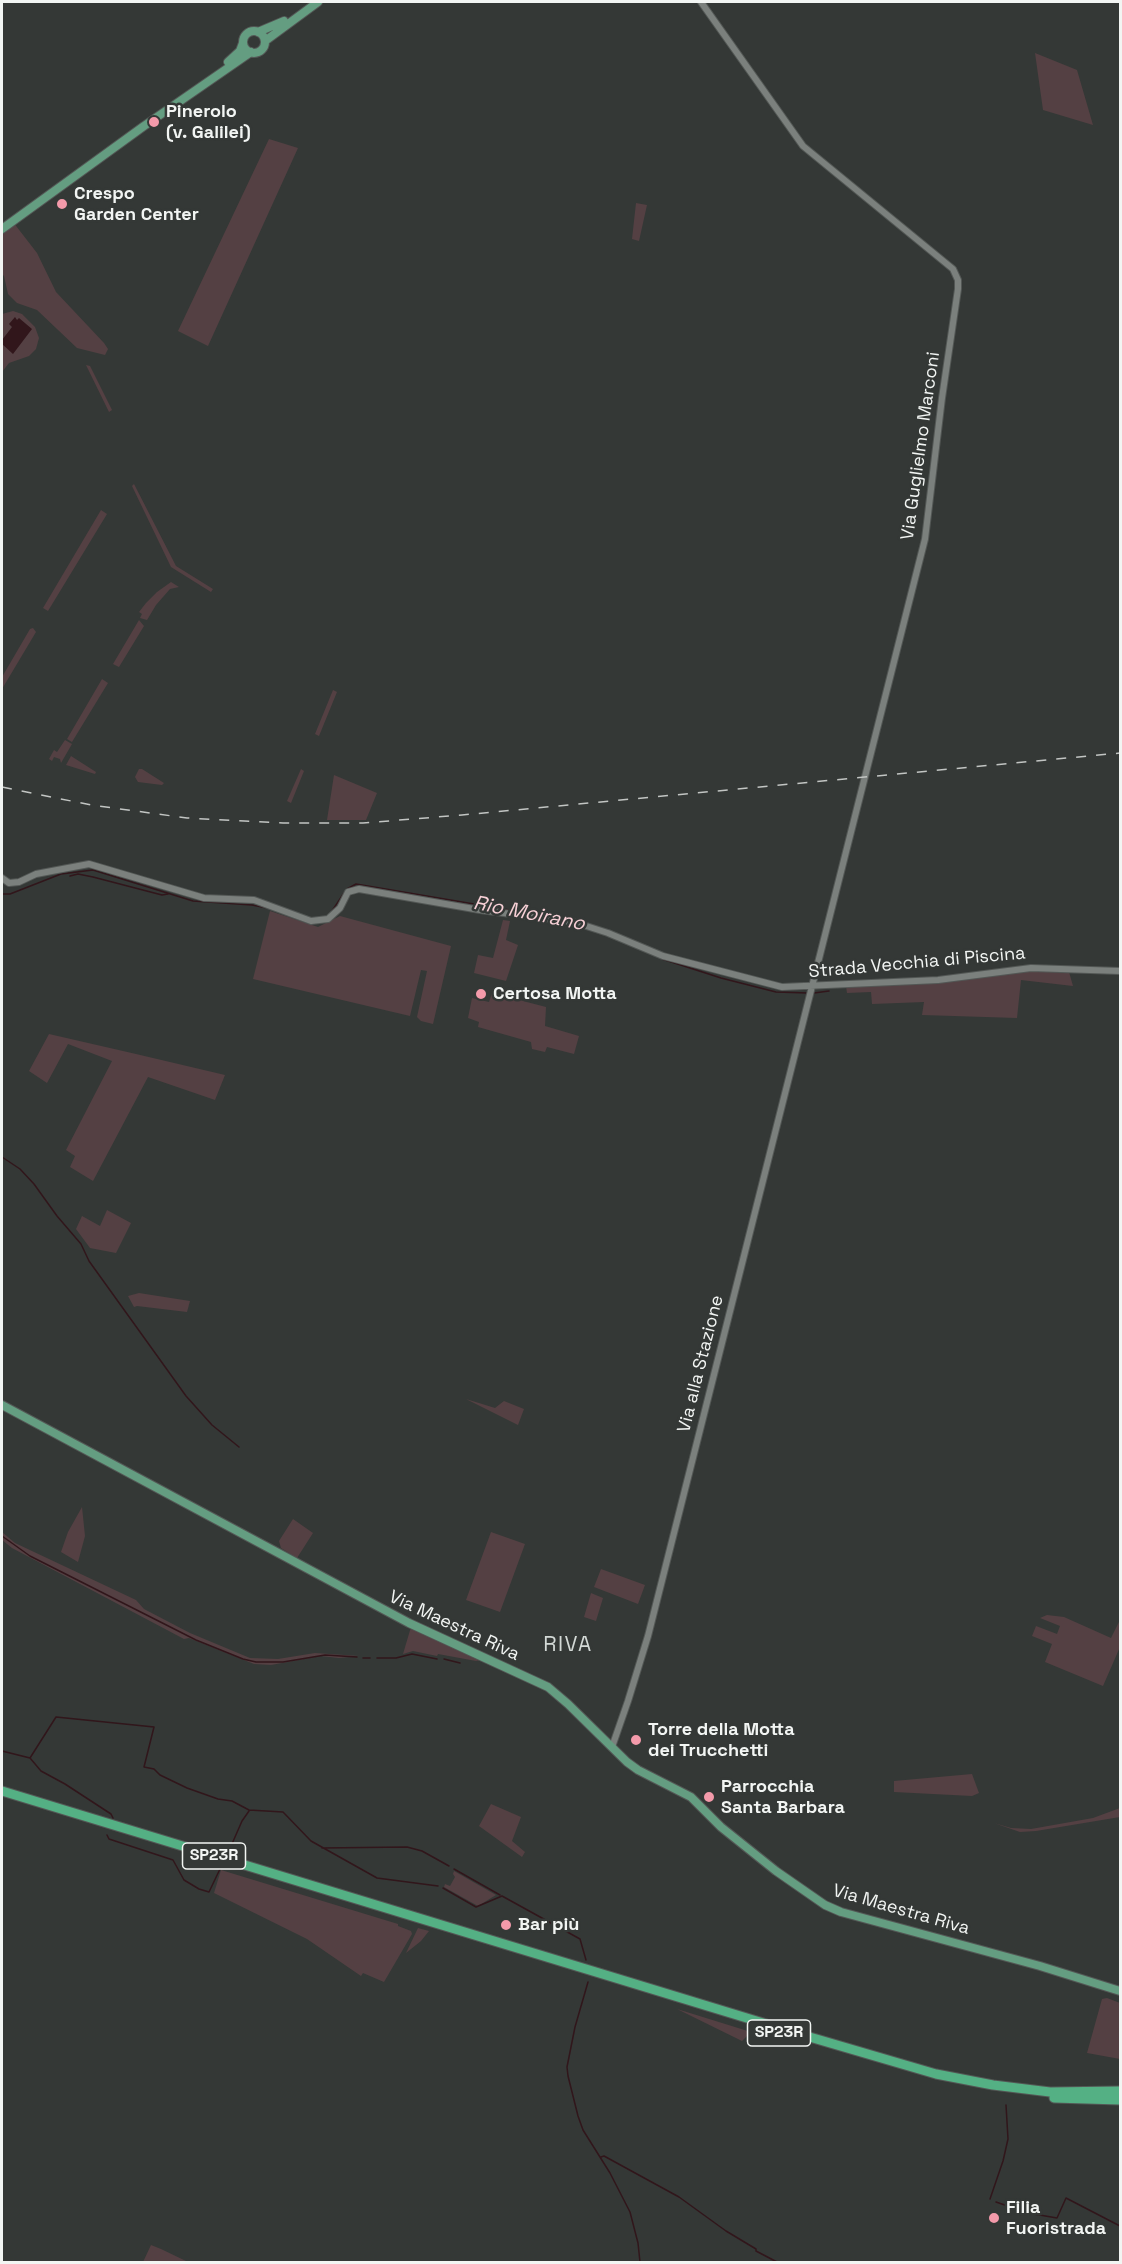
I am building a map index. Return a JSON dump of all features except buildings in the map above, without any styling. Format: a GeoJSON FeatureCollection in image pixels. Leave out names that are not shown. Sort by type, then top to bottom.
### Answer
{"type":"FeatureCollection","features":[{"type":"Feature","properties":{"kind":"highway","name":"SP23R"},"geometry":{"type":"LineString","coordinates":[[2,1791],[425,1923]]}},
{"type":"Feature","properties":{"kind":"highway","name":"SP23R"},"geometry":{"type":"LineString","coordinates":[[2,1797],[936,2074],[993,2085],[1050,2092],[1120,2091]]}},
{"type":"Feature","properties":{"kind":"highway","name":"SP23R"},"geometry":{"type":"LineString","coordinates":[[445,1929],[936,2079],[1049,2098],[1120,2100]]}},
{"type":"Feature","properties":{"kind":"main road"},"geometry":{"type":"LineString","coordinates":[[2,224],[60,180],[222,67],[240,51],[247,33],[258,32],[285,21],[312,2]]}},
{"type":"Feature","properties":{"kind":"main road"},"geometry":{"type":"LineString","coordinates":[[2,229],[144,126],[252,52],[261,50],[265,41],[318,2]]}},
{"type":"Feature","properties":{"kind":"main road"},"geometry":{"type":"LineString","coordinates":[[258,32],[265,41]]}},
{"type":"Feature","properties":{"kind":"main road"},"geometry":{"type":"LineString","coordinates":[[243,43],[246,49],[252,52]]}},
{"type":"Feature","properties":{"kind":"main road","name":"Via Maestra Riva"},"geometry":{"type":"LineString","coordinates":[[2,1405],[409,1623],[543,1684],[568,1704],[638,1770],[691,1797],[721,1827],[825,1905],[841,1912],[1040,1966],[1120,1991]]}},
{"type":"Feature","properties":{"kind":"street","name":"Via Guglielmo Marconi"},"geometry":{"type":"LineString","coordinates":[[701,2],[803,146],[946,263],[956,274],[958,280],[925,539],[812,986]]}},
{"type":"Feature","properties":{"kind":"street","name":"Strada Vecchia di Piscina"},"geometry":{"type":"LineString","coordinates":[[2,878],[9,883],[19,882],[36,874],[89,864],[204,898],[254,900],[311,921],[328,919],[340,908],[348,892],[358,889],[480,910],[574,922],[605,932],[651,952],[782,987],[938,980],[1021,969],[1120,971]]}},
{"type":"Feature","properties":{"kind":"street","name":"Via alla Stazione"},"geometry":{"type":"LineString","coordinates":[[612,1747],[648,1636],[812,986]]}},
{"type":"Feature","properties":{"kind":"shaded area"},"geometry":{"type":"Polygon","coordinates":[[[1035,53],[1077,70],[1093,125],[1043,110],[1035,53]]]}},
{"type":"Feature","properties":{"kind":"shaded area"},"geometry":{"type":"Polygon","coordinates":[[[269,139],[298,148],[208,346],[178,331],[269,139]]]}},
{"type":"Feature","properties":{"kind":"shaded area"},"geometry":{"type":"Polygon","coordinates":[[[636,203],[647,205],[639,241],[632,239],[636,203]]]}},
{"type":"Feature","properties":{"kind":"shaded area"},"geometry":{"type":"Polygon","coordinates":[[[13,222],[37,253],[56,292],[104,343],[108,349],[105,355],[77,348],[37,310],[17,303],[8,294],[2,274],[2,234],[13,222]]]}},
{"type":"Feature","properties":{"kind":"shaded area"},"geometry":{"type":"Polygon","coordinates":[[[13,311],[22,314],[35,327],[39,338],[36,349],[29,356],[9,363],[2,372],[2,314],[13,311]]]}},
{"type":"Feature","properties":{"kind":"shaded area"},"geometry":{"type":"Polygon","coordinates":[[[15,317],[32,329],[13,354],[2,344],[2,340],[12,327],[9,324],[15,317]]]}},
{"type":"Feature","properties":{"kind":"shaded area"},"geometry":{"type":"Polygon","coordinates":[[[86,365],[90,366],[112,410],[109,412],[86,365]]]}},
{"type":"Feature","properties":{"kind":"shaded area"},"geometry":{"type":"Polygon","coordinates":[[[134,484],[176,566],[213,589],[211,592],[171,567],[132,486],[134,484]]]}},
{"type":"Feature","properties":{"kind":"shaded area"},"geometry":{"type":"Polygon","coordinates":[[[101,510],[107,514],[48,611],[43,608],[101,510]]]}},
{"type":"Feature","properties":{"kind":"shaded area"},"geometry":{"type":"Polygon","coordinates":[[[171,582],[179,587],[170,589],[147,620],[140,618],[142,614],[139,612],[146,603],[171,582]]]}},
{"type":"Feature","properties":{"kind":"shaded area"},"geometry":{"type":"Polygon","coordinates":[[[139,620],[144,626],[119,667],[113,664],[139,620]]]}},
{"type":"Feature","properties":{"kind":"shaded area"},"geometry":{"type":"Polygon","coordinates":[[[33,628],[36,632],[2,689],[2,677],[30,629],[33,628]]]}},
{"type":"Feature","properties":{"kind":"shaded area"},"geometry":{"type":"Polygon","coordinates":[[[102,679],[108,683],[72,742],[67,739],[102,679]]]}},
{"type":"Feature","properties":{"kind":"shaded area"},"geometry":{"type":"Polygon","coordinates":[[[333,690],[337,692],[319,736],[315,734],[333,690]]]}},
{"type":"Feature","properties":{"kind":"shaded area"},"geometry":{"type":"Polygon","coordinates":[[[65,740],[72,744],[61,763],[60,759],[54,757],[52,761],[49,759],[54,750],[57,752],[65,740]]]}},
{"type":"Feature","properties":{"kind":"shaded area"},"geometry":{"type":"Polygon","coordinates":[[[71,756],[96,772],[95,774],[66,765],[71,756]]]}},
{"type":"Feature","properties":{"kind":"shaded area"},"geometry":{"type":"Polygon","coordinates":[[[139,769],[164,783],[162,785],[138,782],[135,777],[139,769]]]}},
{"type":"Feature","properties":{"kind":"shaded area"},"geometry":{"type":"Polygon","coordinates":[[[301,769],[304,771],[291,803],[287,801],[301,769]]]}},
{"type":"Feature","properties":{"kind":"shaded area"},"geometry":{"type":"Polygon","coordinates":[[[334,775],[377,793],[366,820],[327,820],[334,775]]]}},
{"type":"Feature","properties":{"kind":"shaded area"},"geometry":{"type":"Polygon","coordinates":[[[270,911],[318,927],[340,916],[451,946],[433,1024],[421,1021],[417,1017],[427,971],[421,970],[410,1016],[253,979],[270,911]]]}},
{"type":"Feature","properties":{"kind":"shaded area"},"geometry":{"type":"Polygon","coordinates":[[[503,920],[510,921],[506,940],[518,945],[506,981],[474,973],[478,955],[493,958],[503,920]]]}},
{"type":"Feature","properties":{"kind":"shaded area"},"geometry":{"type":"Polygon","coordinates":[[[1025,970],[1069,972],[1073,986],[1021,980],[1017,1018],[922,1015],[924,1002],[872,1004],[871,992],[847,993],[846,986],[1025,970]]]}},
{"type":"Feature","properties":{"kind":"shaded area"},"geometry":{"type":"Polygon","coordinates":[[[492,993],[546,1007],[545,1026],[579,1036],[574,1054],[547,1047],[545,1052],[532,1049],[531,1042],[478,1027],[479,1022],[468,1018],[472,998],[489,1002],[492,993]]]}},
{"type":"Feature","properties":{"kind":"shaded area"},"geometry":{"type":"Polygon","coordinates":[[[49,1034],[225,1075],[215,1100],[148,1077],[93,1181],[70,1167],[75,1156],[66,1150],[112,1061],[68,1044],[47,1083],[29,1071],[49,1034]]]}},
{"type":"Feature","properties":{"kind":"shaded area"},"geometry":{"type":"Polygon","coordinates":[[[107,1210],[131,1223],[116,1253],[90,1248],[76,1229],[82,1216],[100,1226],[107,1210]]]}},
{"type":"Feature","properties":{"kind":"shaded area"},"geometry":{"type":"Polygon","coordinates":[[[139,1293],[190,1301],[187,1312],[134,1307],[128,1296],[139,1293]]]}},
{"type":"Feature","properties":{"kind":"shaded area"},"geometry":{"type":"Polygon","coordinates":[[[466,1399],[495,1408],[504,1401],[524,1409],[518,1425],[466,1399]]]}},
{"type":"Feature","properties":{"kind":"shaded area"},"geometry":{"type":"Polygon","coordinates":[[[82,1507],[85,1536],[78,1562],[61,1552],[68,1532],[82,1507]]]}},
{"type":"Feature","properties":{"kind":"shaded area"},"geometry":{"type":"Polygon","coordinates":[[[293,1519],[313,1533],[297,1558],[281,1548],[279,1541],[293,1519]]]}},
{"type":"Feature","properties":{"kind":"shaded area"},"geometry":{"type":"Polygon","coordinates":[[[2,1532],[15,1543],[136,1600],[144,1609],[190,1633],[250,1658],[278,1659],[315,1653],[359,1656],[339,1658],[321,1656],[271,1665],[254,1664],[189,1638],[184,1639],[12,1548],[2,1540],[2,1532]]]}},
{"type":"Feature","properties":{"kind":"shaded area"},"geometry":{"type":"Polygon","coordinates":[[[491,1532],[525,1544],[500,1612],[466,1600],[491,1532]]]}},
{"type":"Feature","properties":{"kind":"shaded area"},"geometry":{"type":"Polygon","coordinates":[[[601,1569],[645,1585],[638,1604],[594,1587],[601,1569]]]}},
{"type":"Feature","properties":{"kind":"shaded area"},"geometry":{"type":"Polygon","coordinates":[[[591,1593],[603,1598],[596,1621],[584,1617],[591,1593]]]}},
{"type":"Feature","properties":{"kind":"shaded area"},"geometry":{"type":"Polygon","coordinates":[[[1047,1615],[1064,1617],[1111,1638],[1120,1622],[1120,1647],[1103,1686],[1045,1662],[1052,1644],[1032,1636],[1036,1626],[1057,1634],[1060,1626],[1040,1618],[1047,1615]]]}},
{"type":"Feature","properties":{"kind":"shaded area"},"geometry":{"type":"Polygon","coordinates":[[[411,1627],[481,1660],[438,1654],[437,1656],[413,1651],[403,1654],[411,1627]]]}},
{"type":"Feature","properties":{"kind":"shaded area"},"geometry":{"type":"Polygon","coordinates":[[[972,1774],[979,1793],[972,1796],[894,1792],[894,1781],[972,1774]]]}},
{"type":"Feature","properties":{"kind":"shaded area"},"geometry":{"type":"Polygon","coordinates":[[[491,1804],[521,1817],[512,1841],[525,1852],[522,1857],[479,1826],[491,1804]]]}},
{"type":"Feature","properties":{"kind":"shaded area"},"geometry":{"type":"Polygon","coordinates":[[[1120,1808],[1120,1817],[1036,1831],[1020,1832],[994,1823],[1011,1828],[1031,1829],[1093,1818],[1120,1808]]]}},
{"type":"Feature","properties":{"kind":"shaded area"},"geometry":{"type":"Polygon","coordinates":[[[221,1870],[398,1924],[411,1931],[412,1934],[384,1982],[363,1973],[361,1976],[307,1939],[214,1893],[221,1870]]]}},
{"type":"Feature","properties":{"kind":"shaded area"},"geometry":{"type":"Polygon","coordinates":[[[454,1871],[496,1895],[478,1906],[444,1887],[445,1884],[450,1886],[455,1877],[454,1871]]]}},
{"type":"Feature","properties":{"kind":"shaded area"},"geometry":{"type":"Polygon","coordinates":[[[418,1928],[429,1931],[406,1953],[418,1928]]]}},
{"type":"Feature","properties":{"kind":"shaded area"},"geometry":{"type":"Polygon","coordinates":[[[1107,1998],[1120,2003],[1120,2059],[1087,2053],[1102,1999],[1107,1998]]]}},
{"type":"Feature","properties":{"kind":"shaded area"},"geometry":{"type":"Polygon","coordinates":[[[677,2009],[751,2032],[742,2041],[677,2009]]]}},
{"type":"Feature","properties":{"kind":"shaded area"},"geometry":{"type":"Polygon","coordinates":[[[151,2245],[161,2249],[188,2262],[143,2262],[151,2245]]]}},
{"type":"Feature","properties":{"kind":"waterway","name":"Rio Moirano"},"geometry":{"type":"LineString","coordinates":[[2,894],[10,894],[61,874],[93,870],[193,901],[267,908]]}},
{"type":"Feature","properties":{"kind":"waterway"},"geometry":{"type":"LineString","coordinates":[[70,876],[78,874],[162,895],[168,894]]}},
{"type":"Feature","properties":{"kind":"waterway","name":"Rio Moirano"},"geometry":{"type":"LineString","coordinates":[[347,889],[356,884],[527,913]]}},
{"type":"Feature","properties":{"kind":"waterway","name":"Rio Moirano"},"geometry":{"type":"LineString","coordinates":[[332,911],[344,893]]}},
{"type":"Feature","properties":{"kind":"waterway","name":"Rio Moirano"},"geometry":{"type":"LineString","coordinates":[[541,915],[575,919]]}},
{"type":"Feature","properties":{"kind":"waterway","name":"Rio Moirano"},"geometry":{"type":"LineString","coordinates":[[662,959],[721,978],[776,992],[808,993]]}},
{"type":"Feature","properties":{"kind":"waterway","name":"Rio Moirano"},"geometry":{"type":"LineString","coordinates":[[814,993],[829,991]]}},
{"type":"Feature","properties":{"kind":"waterway"},"geometry":{"type":"LineString","coordinates":[[2,1157],[20,1169],[34,1184],[81,1244],[89,1261],[186,1396],[212,1425],[239,1447]]}},
{"type":"Feature","properties":{"kind":"waterway"},"geometry":{"type":"LineString","coordinates":[[2,1536],[30,1556],[196,1640],[243,1659],[256,1662],[283,1662],[325,1655],[357,1657]]}},
{"type":"Feature","properties":{"kind":"waterway"},"geometry":{"type":"LineString","coordinates":[[377,1658],[396,1658],[412,1654],[437,1659]]}},
{"type":"Feature","properties":{"kind":"waterway"},"geometry":{"type":"LineString","coordinates":[[363,1658],[370,1658]]}},
{"type":"Feature","properties":{"kind":"waterway"},"geometry":{"type":"LineString","coordinates":[[444,1659],[460,1663]]}},
{"type":"Feature","properties":{"kind":"waterway"},"geometry":{"type":"LineString","coordinates":[[30,1758],[56,1717],[154,1727],[144,1767],[154,1769],[160,1775],[187,1788],[218,1799],[232,1801],[249,1810],[283,1812],[311,1841],[377,1878],[438,1886]]}},
{"type":"Feature","properties":{"kind":"waterway"},"geometry":{"type":"LineString","coordinates":[[2,1751],[30,1758],[41,1771],[111,1814],[113,1818]]}},
{"type":"Feature","properties":{"kind":"waterway"},"geometry":{"type":"LineString","coordinates":[[228,1853],[249,1811]]}},
{"type":"Feature","properties":{"kind":"waterway"},"geometry":{"type":"LineString","coordinates":[[107,1835],[109,1839],[173,1860],[184,1880],[199,1889],[209,1892],[220,1869]]}},
{"type":"Feature","properties":{"kind":"waterway"},"geometry":{"type":"LineString","coordinates":[[322,1848],[407,1847],[422,1851],[449,1866]]}},
{"type":"Feature","properties":{"kind":"waterway"},"geometry":{"type":"LineString","coordinates":[[454,1869],[500,1895]]}},
{"type":"Feature","properties":{"kind":"waterway"},"geometry":{"type":"LineString","coordinates":[[443,1888],[476,1907],[502,1896],[580,1939],[586,1960]]}},
{"type":"Feature","properties":{"kind":"waterway"},"geometry":{"type":"LineString","coordinates":[[588,1982],[575,2027],[567,2067],[568,2076],[583,2130],[610,2173],[630,2212],[640,2262]]}},
{"type":"Feature","properties":{"kind":"waterway"},"geometry":{"type":"LineString","coordinates":[[990,2199],[1008,2139],[1006,2105]]}},
{"type":"Feature","properties":{"kind":"waterway"},"geometry":{"type":"LineString","coordinates":[[601,2157],[604,2156],[679,2197],[756,2251],[777,2262]]}},
{"type":"Feature","properties":{"kind":"waterway"},"geometry":{"type":"LineString","coordinates":[[996,2202],[1028,2213],[1057,2218],[1066,2198],[1120,2226]]}},
{"type":"Feature","properties":{"kind":"railway"},"geometry":{"type":"LineString","coordinates":[[2,787],[91,805],[187,818],[283,823],[363,823],[1120,753]]}},
{"type":"Feature","properties":{"kind":"place","name":"Pinerolo (v. Galilei)"},"geometry":{"type":"Point","coordinates":[154,122]}},
{"type":"Feature","properties":{"kind":"place","name":"Crespo Garden Center"},"geometry":{"type":"Point","coordinates":[62,204]}},
{"type":"Feature","properties":{"kind":"place","name":"Certosa Motta"},"geometry":{"type":"Point","coordinates":[481,994]}},
{"type":"Feature","properties":{"kind":"place","name":"Torre della Motta dei Trucchetti"},"geometry":{"type":"Point","coordinates":[636,1740]}},
{"type":"Feature","properties":{"kind":"place","name":"Parrocchia Santa Barbara"},"geometry":{"type":"Point","coordinates":[709,1797]}},
{"type":"Feature","properties":{"kind":"place","name":"Bar più"},"geometry":{"type":"Point","coordinates":[506,1925]}},
{"type":"Feature","properties":{"kind":"place","name":"Filia Fuoristrada"},"geometry":{"type":"Point","coordinates":[994,2218]}},
{"type":"Feature","properties":{"kind":"district","name":"RIVA"},"geometry":{"type":"Point","coordinates":[568,1645]}}]}
